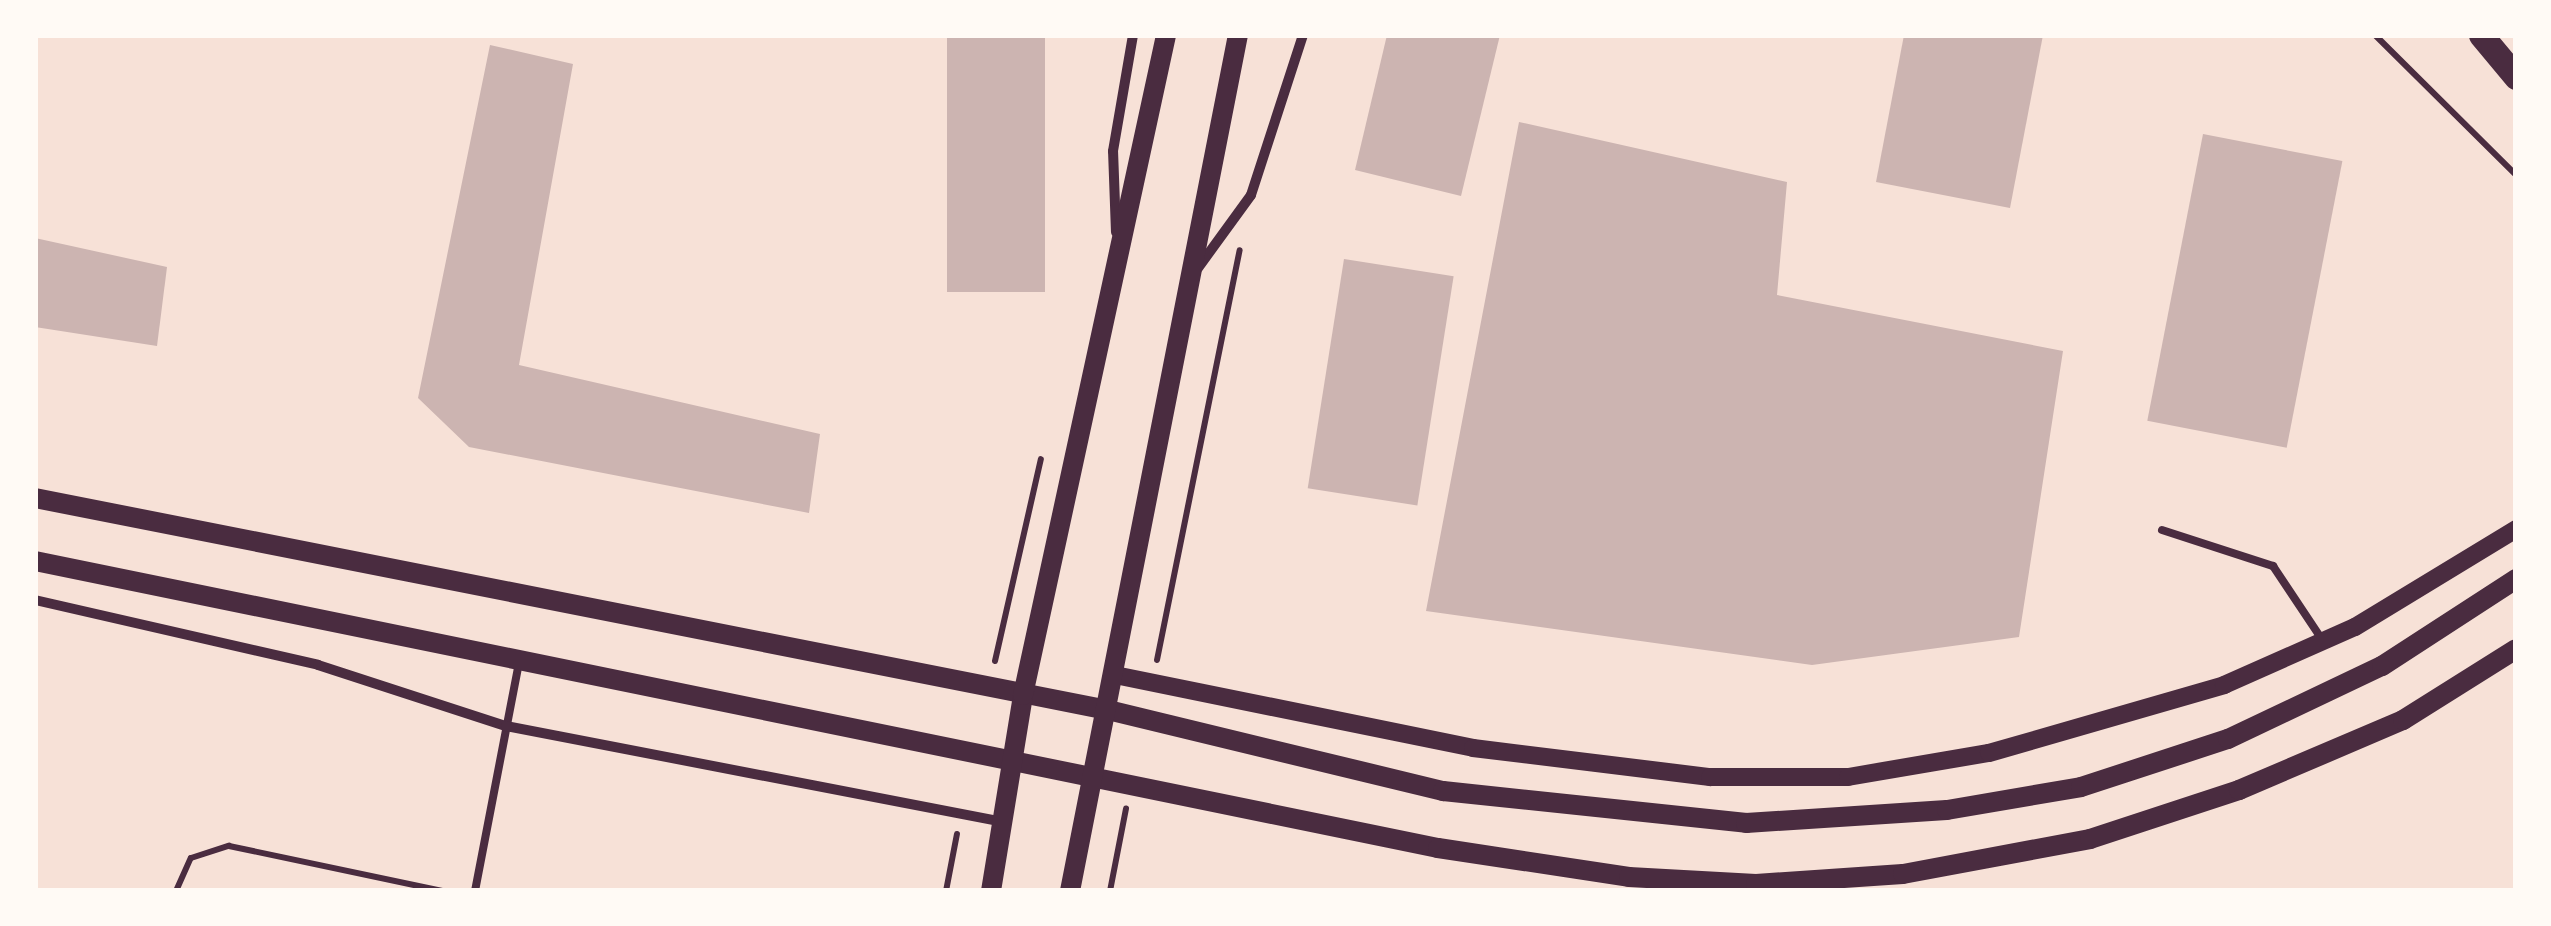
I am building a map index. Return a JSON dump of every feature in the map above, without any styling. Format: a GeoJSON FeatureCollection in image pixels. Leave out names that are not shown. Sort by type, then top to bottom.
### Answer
{"type":"FeatureCollection","features":[{"type":"Feature","properties":{"kind":"main road"},"geometry":{"type":"LineString","coordinates":[[991,891],[1023,695],[1166,35]]}},
{"type":"Feature","properties":{"kind":"main road"},"geometry":{"type":"LineString","coordinates":[[1070,891],[1238,35]]}},
{"type":"Feature","properties":{"kind":"main road"},"geometry":{"type":"LineString","coordinates":[[2481,35],[2516,78]]}},
{"type":"Feature","properties":{"kind":"main road"},"geometry":{"type":"LineString","coordinates":[[35,498],[1108,710],[1443,791],[1746,823],[1946,810],[2081,787],[2228,739],[2382,666],[2516,579]]}},
{"type":"Feature","properties":{"kind":"main road"},"geometry":{"type":"LineString","coordinates":[[35,562],[1015,758],[1438,848],[1629,877],[1852,880],[2090,838],[2239,790],[2403,720],[2516,649]]}},
{"type":"Feature","properties":{"kind":"street"},"geometry":{"type":"LineString","coordinates":[[1117,262],[1113,151],[1133,35]]}},
{"type":"Feature","properties":{"kind":"street"},"geometry":{"type":"LineString","coordinates":[[1188,281],[1251,195],[1303,35]]}},
{"type":"Feature","properties":{"kind":"street"},"geometry":{"type":"LineString","coordinates":[[1115,675],[1473,748],[1710,777],[1848,777],[1989,753],[2224,685],[2322,641],[2516,529]]}},
{"type":"Feature","properties":{"kind":"street"},"geometry":{"type":"LineString","coordinates":[[35,600],[318,665],[506,726],[1004,822]]}},
{"type":"Feature","properties":{"kind":"lane"},"geometry":{"type":"LineString","coordinates":[[2162,530],[2273,566],[2322,641]]}},
{"type":"Feature","properties":{"kind":"lane"},"geometry":{"type":"LineString","coordinates":[[475,891],[520,658]]}},
{"type":"Feature","properties":{"kind":"path"},"geometry":{"type":"LineString","coordinates":[[2375,35],[2516,175]]}},
{"type":"Feature","properties":{"kind":"path"},"geometry":{"type":"LineString","coordinates":[[1152,682],[1251,195]]}},
{"type":"Feature","properties":{"kind":"path"},"geometry":{"type":"LineString","coordinates":[[988,688],[1046,439]]}},
{"type":"Feature","properties":{"kind":"path"},"geometry":{"type":"LineString","coordinates":[[1110,891],[1132,782]]}},
{"type":"Feature","properties":{"kind":"path"},"geometry":{"type":"LineString","coordinates":[[946,891],[961,815]]}},
{"type":"Feature","properties":{"kind":"path"},"geometry":{"type":"LineString","coordinates":[[176,891],[192,858],[229,846],[442,891]]}},
{"type":"Feature","properties":{"kind":"building"},"geometry":{"type":"Polygon","coordinates":[[[947,35],[1045,35],[1045,292],[947,292],[947,35]]]}},
{"type":"Feature","properties":{"kind":"building"},"geometry":{"type":"Polygon","coordinates":[[[1387,35],[1500,35],[1461,196],[1355,170],[1387,35]]]}},
{"type":"Feature","properties":{"kind":"building"},"geometry":{"type":"Polygon","coordinates":[[[1904,35],[2043,35],[2010,208],[1876,182],[1904,35]]]}},
{"type":"Feature","properties":{"kind":"building"},"geometry":{"type":"Polygon","coordinates":[[[490,45],[573,64],[519,365],[820,434],[809,513],[469,447],[418,398],[490,45]]]}},
{"type":"Feature","properties":{"kind":"building"},"geometry":{"type":"Polygon","coordinates":[[[1519,122],[1787,182],[1777,295],[2063,351],[2019,637],[1812,665],[1426,611],[1519,122]]]}},
{"type":"Feature","properties":{"kind":"building"},"geometry":{"type":"Polygon","coordinates":[[[2203,134],[2342,161],[2287,448],[2147,421],[2203,134]]]}},
{"type":"Feature","properties":{"kind":"building"},"geometry":{"type":"Polygon","coordinates":[[[35,238],[167,267],[157,346],[35,327],[35,238]]]}},
{"type":"Feature","properties":{"kind":"building"},"geometry":{"type":"Polygon","coordinates":[[[1344,259],[1454,276],[1417,506],[1308,488],[1344,259]]]}}]}
